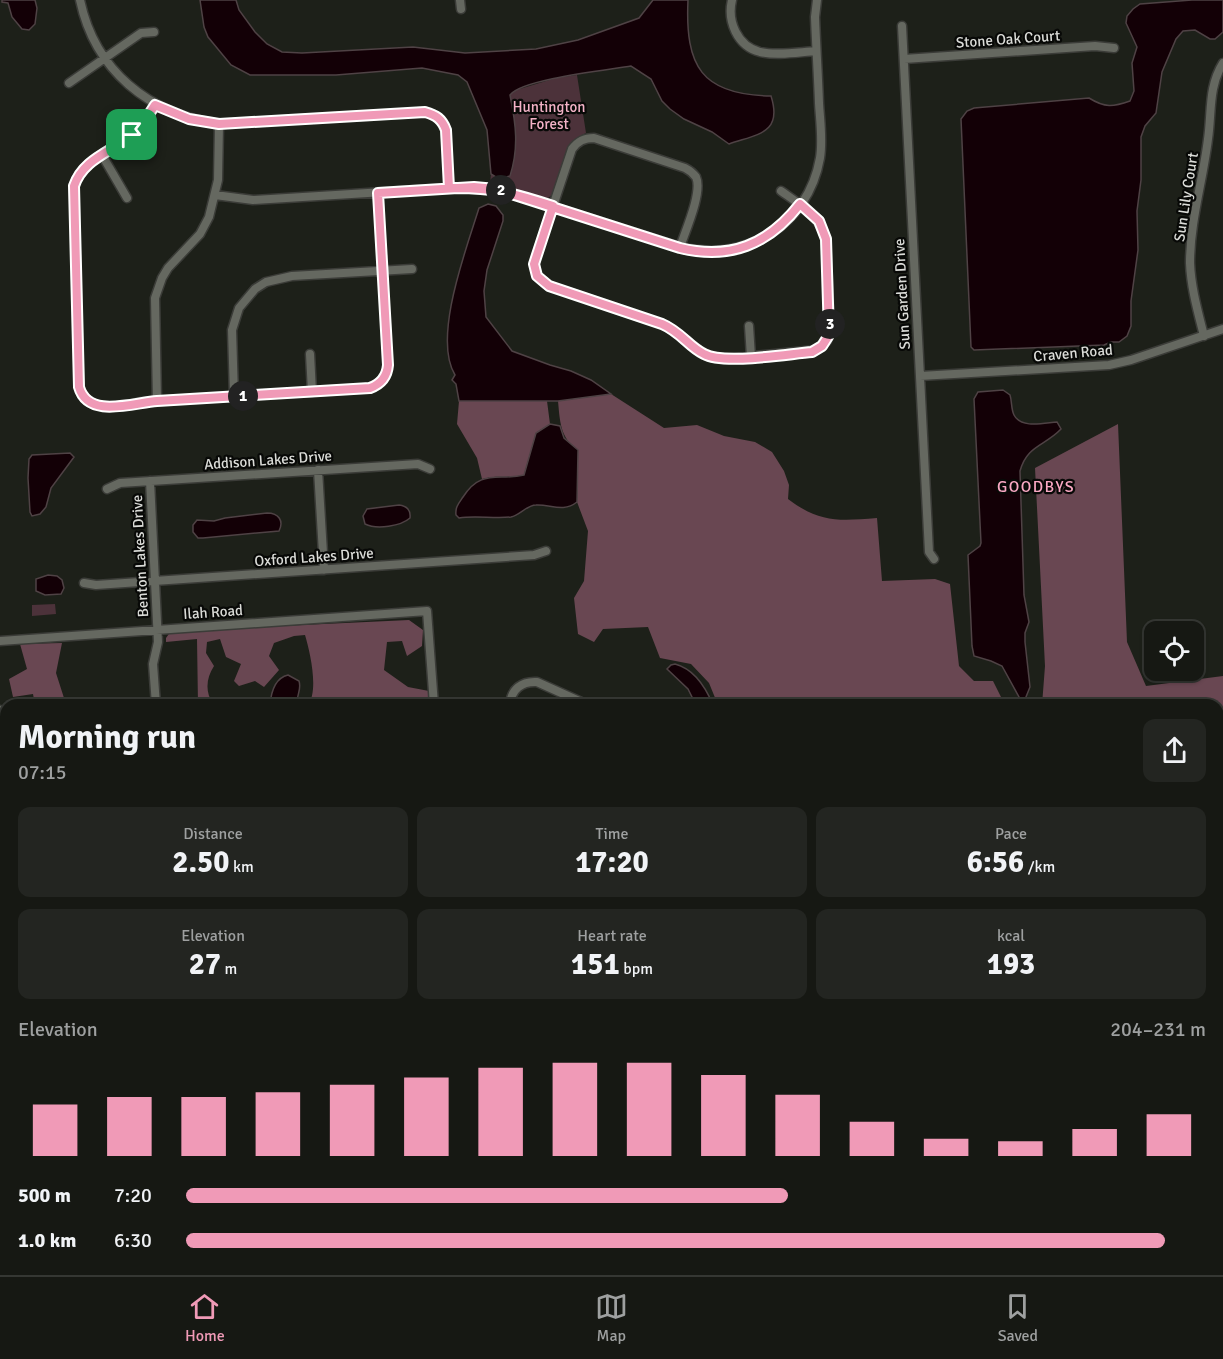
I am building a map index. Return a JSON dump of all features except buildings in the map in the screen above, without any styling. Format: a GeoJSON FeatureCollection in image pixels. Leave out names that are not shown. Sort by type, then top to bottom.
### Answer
{"type":"FeatureCollection","features":[{"type":"Feature","properties":{"kind":"street"},"geometry":{"type":"LineString","coordinates":[[80,0],[87,25],[105,58],[120,77],[155,105],[189,119],[219,124],[425,112],[433,114],[443,123],[446,130],[449,188]]}},
{"type":"Feature","properties":{"kind":"street"},"geometry":{"type":"LineString","coordinates":[[732,0],[730,15],[735,30],[739,38],[753,49],[769,53],[816,51]]}},
{"type":"Feature","properties":{"kind":"street"},"geometry":{"type":"LineString","coordinates":[[215,195],[253,200],[449,188],[496,189],[680,248],[714,252],[728,251],[752,244],[779,228],[800,204],[813,183],[821,147],[816,0]]}},
{"type":"Feature","properties":{"kind":"street","name":"Sun Garden Drive"},"geometry":{"type":"LineString","coordinates":[[902,26],[929,552],[934,560]]}},
{"type":"Feature","properties":{"kind":"street"},"geometry":{"type":"LineString","coordinates":[[69,83],[141,33],[154,32]]}},
{"type":"Feature","properties":{"kind":"street","name":"Stone Oak Court"},"geometry":{"type":"LineString","coordinates":[[904,59],[1095,46],[1114,48]]}},
{"type":"Feature","properties":{"kind":"street","name":"Sun Lily Court"},"geometry":{"type":"LineString","coordinates":[[1204,336],[1193,295],[1190,264],[1191,235],[1209,137],[1210,97],[1216,74],[1223,63]]}},
{"type":"Feature","properties":{"kind":"street"},"geometry":{"type":"LineString","coordinates":[[155,105],[138,129],[85,165],[77,178],[73,193],[79,387],[82,395],[92,404],[127,405],[157,401],[370,388],[380,384],[386,376],[388,365],[378,193]]}},
{"type":"Feature","properties":{"kind":"street"},"geometry":{"type":"LineString","coordinates":[[157,401],[154,307],[157,289],[168,268],[200,234],[209,217],[218,174],[219,124]]}},
{"type":"Feature","properties":{"kind":"street"},"geometry":{"type":"LineString","coordinates":[[680,248],[698,186],[696,177],[685,168],[594,138],[586,138],[575,144],[534,264],[537,276],[549,286],[662,324],[677,332],[704,354],[724,359],[812,352],[827,341],[830,329],[826,239],[819,221],[781,191]]}},
{"type":"Feature","properties":{"kind":"street"},"geometry":{"type":"LineString","coordinates":[[102,155],[127,198]]}},
{"type":"Feature","properties":{"kind":"street"},"geometry":{"type":"LineString","coordinates":[[234,396],[232,330],[239,308],[255,289],[266,282],[292,276],[412,269]]}},
{"type":"Feature","properties":{"kind":"street"},"geometry":{"type":"LineString","coordinates":[[749,326],[751,357]]}},
{"type":"Feature","properties":{"kind":"street","name":"Craven Road"},"geometry":{"type":"LineString","coordinates":[[920,376],[1109,365],[1131,360],[1223,329]]}},
{"type":"Feature","properties":{"kind":"street"},"geometry":{"type":"LineString","coordinates":[[310,354],[312,392]]}},
{"type":"Feature","properties":{"kind":"street","name":"Addison Lakes Drive"},"geometry":{"type":"LineString","coordinates":[[107,489],[120,483],[318,470],[418,464],[430,469]]}},
{"type":"Feature","properties":{"kind":"street"},"geometry":{"type":"LineString","coordinates":[[318,470],[324,570]]}},
{"type":"Feature","properties":{"kind":"street","name":"Benton Lakes Drive"},"geometry":{"type":"LineString","coordinates":[[150,481],[158,630],[158,648],[153,664],[156,699]]}},
{"type":"Feature","properties":{"kind":"street","name":"Oxford Lakes Drive"},"geometry":{"type":"LineString","coordinates":[[84,583],[96,585],[324,570],[534,555],[546,551]]}},
{"type":"Feature","properties":{"kind":"street","name":"Ilah Road"},"geometry":{"type":"LineString","coordinates":[[0,641],[427,611],[434,699]]}},
{"type":"Feature","properties":{"kind":"street"},"geometry":{"type":"LineString","coordinates":[[511,699],[517,687],[531,682],[537,682],[575,699]]}},
{"type":"Feature","properties":{"kind":"green space","name":"Huntington Forest"},"geometry":{"type":"Polygon","coordinates":[[[577,75],[586,133],[568,151],[552,195],[548,198],[490,183],[491,174],[499,179],[512,106],[509,96],[513,91],[556,78],[577,75]]]}},
{"type":"Feature","properties":{"kind":"green space"},"geometry":{"type":"Polygon","coordinates":[[[55,604],[56,614],[32,616],[32,605],[55,604]]]}},
{"type":"Feature","properties":{"kind":"shaded area"},"geometry":{"type":"Polygon","coordinates":[[[2,0],[35,0],[37,8],[35,24],[29,30],[22,29],[12,17],[8,3],[2,0]]]}},
{"type":"Feature","properties":{"kind":"shaded area"},"geometry":{"type":"Polygon","coordinates":[[[200,0],[236,0],[239,10],[255,32],[267,44],[282,52],[413,47],[465,53],[536,49],[578,40],[639,18],[653,0],[688,0],[690,43],[694,59],[702,72],[713,83],[728,90],[771,96],[774,109],[773,118],[765,130],[729,144],[670,109],[662,101],[651,79],[631,66],[547,80],[518,89],[510,95],[515,126],[515,156],[510,176],[499,179],[491,174],[487,130],[467,82],[458,75],[422,68],[336,75],[250,75],[231,65],[208,37],[200,0]]]}},
{"type":"Feature","properties":{"kind":"shaded area"},"geometry":{"type":"Polygon","coordinates":[[[1223,0],[1223,32],[1215,39],[1210,39],[1195,30],[1183,31],[1176,39],[1162,72],[1156,113],[1145,126],[1141,137],[1141,180],[1137,211],[1138,250],[1131,301],[1131,326],[1127,336],[1119,342],[1104,345],[974,350],[971,347],[961,119],[967,111],[974,108],[1089,98],[1109,106],[1130,101],[1134,91],[1132,63],[1137,47],[1126,23],[1127,16],[1140,4],[1223,0]]]}},
{"type":"Feature","properties":{"kind":"shaded area"},"geometry":{"type":"Polygon","coordinates":[[[488,204],[496,206],[503,215],[503,221],[487,270],[484,291],[486,317],[512,351],[571,371],[591,380],[611,394],[558,401],[459,401],[456,384],[452,380],[455,375],[449,359],[447,339],[449,316],[460,268],[479,208],[488,204]]]}},
{"type":"Feature","properties":{"kind":"shaded area"},"geometry":{"type":"Polygon","coordinates":[[[1003,390],[1010,395],[1013,413],[1017,419],[1027,424],[1057,422],[1061,429],[1027,456],[1020,471],[1024,595],[1029,622],[1025,633],[1030,687],[1026,699],[1019,699],[1002,666],[974,656],[972,646],[968,555],[981,543],[974,399],[978,392],[1003,390]]]}},
{"type":"Feature","properties":{"kind":"shaded area"},"geometry":{"type":"Polygon","coordinates":[[[611,394],[664,428],[697,425],[724,436],[755,442],[772,452],[784,471],[789,485],[788,499],[799,507],[830,519],[877,518],[882,581],[935,579],[950,584],[959,666],[974,681],[993,681],[1002,699],[716,699],[709,683],[691,664],[660,658],[648,627],[603,629],[594,642],[578,634],[574,598],[584,581],[588,531],[577,502],[578,451],[564,435],[558,401],[611,394]]]}},
{"type":"Feature","properties":{"kind":"shaded area"},"geometry":{"type":"Polygon","coordinates":[[[459,401],[547,401],[550,424],[536,433],[524,475],[482,479],[477,458],[457,424],[459,401]]]}},
{"type":"Feature","properties":{"kind":"shaded area"},"geometry":{"type":"Polygon","coordinates":[[[550,424],[560,426],[564,438],[578,450],[577,502],[562,508],[533,505],[511,517],[459,518],[456,515],[459,503],[476,483],[483,479],[524,475],[536,433],[550,424]]]}},
{"type":"Feature","properties":{"kind":"shaded area"},"geometry":{"type":"Polygon","coordinates":[[[1118,424],[1127,642],[1146,686],[1204,681],[1204,678],[1223,676],[1223,699],[1042,699],[1045,666],[1035,468],[1118,424]]]}},
{"type":"Feature","properties":{"kind":"shaded area"},"geometry":{"type":"Polygon","coordinates":[[[70,453],[74,457],[51,488],[46,507],[40,514],[32,516],[28,478],[29,459],[32,455],[70,453]]]}},
{"type":"Feature","properties":{"kind":"shaded area"},"geometry":{"type":"Polygon","coordinates":[[[399,505],[406,507],[409,511],[410,518],[406,521],[382,527],[365,524],[363,516],[367,509],[399,505]]]}},
{"type":"Feature","properties":{"kind":"shaded area"},"geometry":{"type":"Polygon","coordinates":[[[267,513],[275,514],[281,521],[279,531],[203,538],[198,538],[193,532],[193,525],[197,520],[214,521],[267,513]]]}},
{"type":"Feature","properties":{"kind":"shaded area"},"geometry":{"type":"Polygon","coordinates":[[[48,575],[57,576],[62,580],[64,588],[61,594],[45,595],[36,591],[36,579],[48,575]]]}},
{"type":"Feature","properties":{"kind":"shaded area"},"geometry":{"type":"Polygon","coordinates":[[[409,620],[423,630],[422,646],[407,656],[402,641],[387,642],[384,670],[408,687],[429,691],[430,699],[311,699],[313,681],[305,635],[274,643],[269,656],[279,670],[264,687],[255,681],[239,686],[234,681],[241,664],[226,657],[220,639],[207,642],[206,653],[214,666],[207,685],[211,699],[198,699],[197,639],[166,642],[171,631],[409,620]]]}},
{"type":"Feature","properties":{"kind":"shaded area"},"geometry":{"type":"Polygon","coordinates":[[[62,643],[56,673],[64,699],[34,699],[33,694],[13,697],[9,679],[27,669],[20,644],[62,643]]]}},
{"type":"Feature","properties":{"kind":"shaded area"},"geometry":{"type":"Polygon","coordinates":[[[671,665],[682,666],[694,675],[710,699],[693,699],[688,689],[667,669],[671,665]]]}},
{"type":"Feature","properties":{"kind":"shaded area"},"geometry":{"type":"Polygon","coordinates":[[[288,675],[299,681],[297,699],[271,699],[277,683],[288,675]]]}},
{"type":"Feature","properties":{"kind":"district","name":"GOODBYS"},"geometry":{"type":"Point","coordinates":[1036,486]}},
{"type":"Feature","properties":{"kind":"route"},"geometry":{"type":"LineString","coordinates":[[132,135],[85,165],[74,186],[79,387],[86,401],[92,404],[127,405],[141,402],[370,388],[380,384],[386,376],[388,365],[378,193],[474,187],[496,189],[507,191],[553,206],[680,248],[714,252],[742,248],[760,240],[788,220],[800,204],[819,221],[826,239],[829,335],[827,341],[812,352],[717,359],[698,351],[677,332],[662,324],[549,286],[537,276],[534,264],[553,206],[496,189],[474,187],[449,188],[446,130],[443,123],[433,114],[425,112],[219,124],[189,119],[155,105],[132,135]]}}]}
